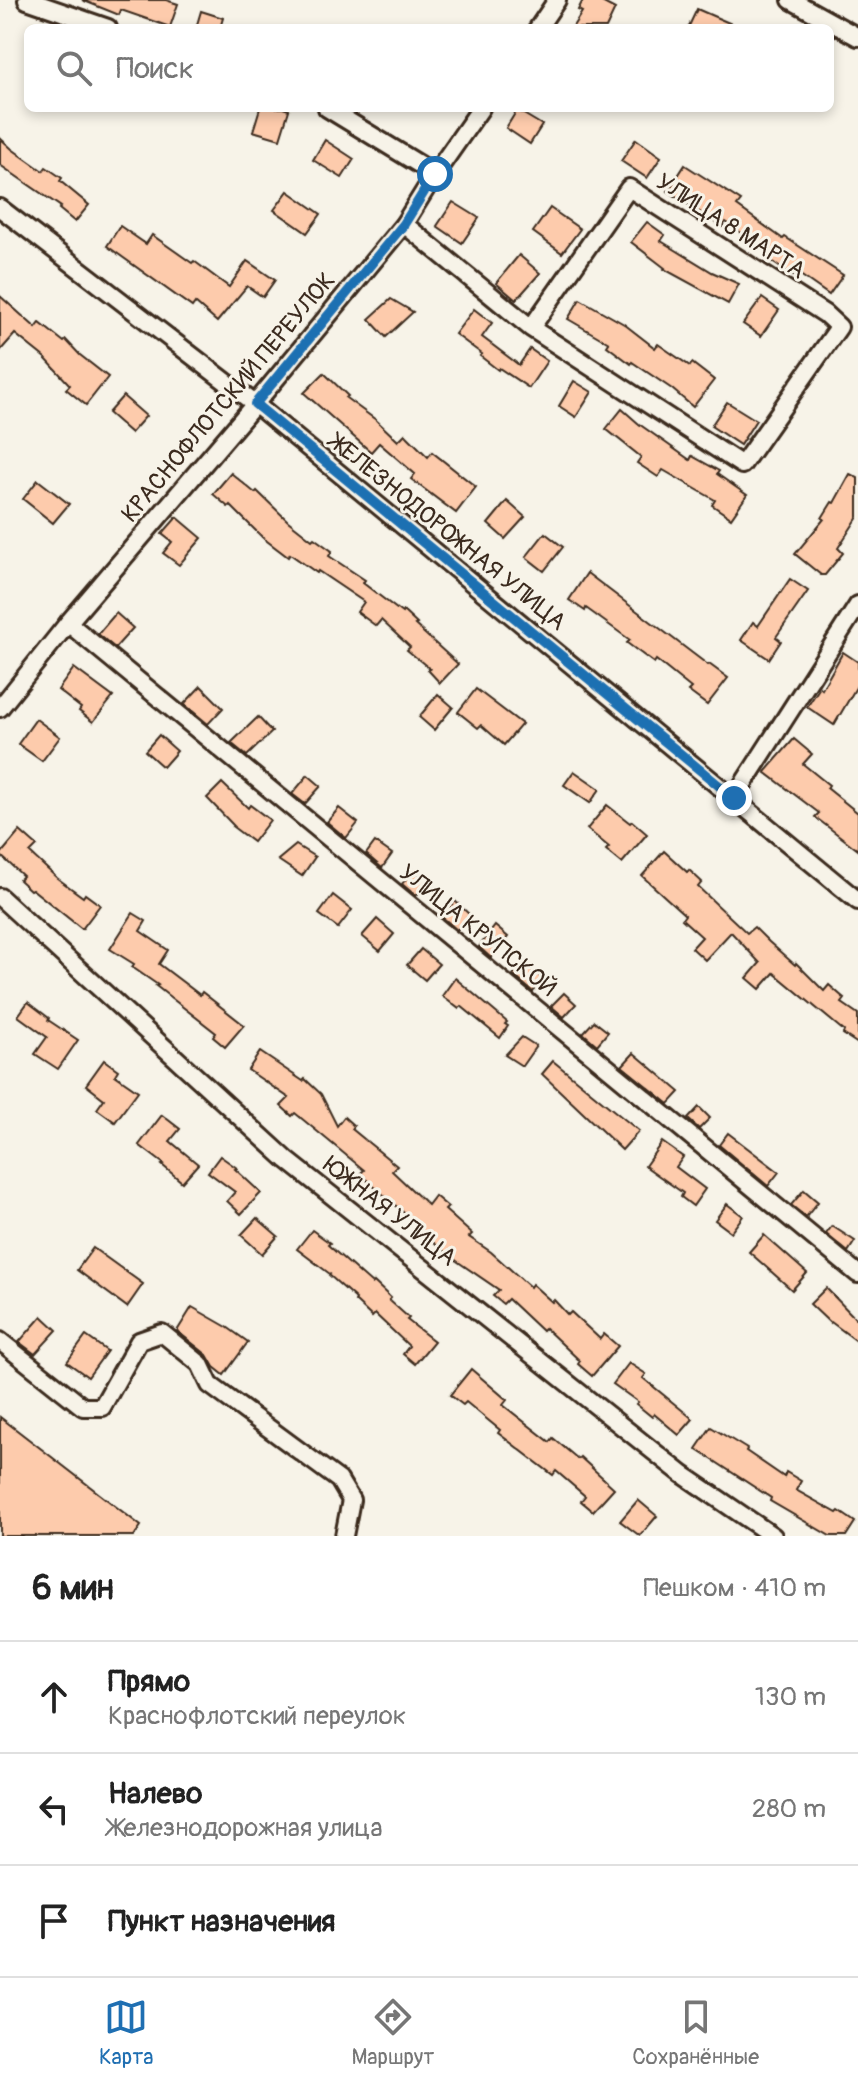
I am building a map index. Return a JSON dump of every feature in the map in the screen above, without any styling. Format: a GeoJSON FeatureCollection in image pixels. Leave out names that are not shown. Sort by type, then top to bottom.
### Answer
{"type":"FeatureCollection","features":[{"type":"Feature","properties":{"kind":"street"},"geometry":{"type":"LineString","coordinates":[[27,0],[96,24]]}},
{"type":"Feature","properties":{"kind":"street"},"geometry":{"type":"LineString","coordinates":[[541,24],[557,0]]}},
{"type":"Feature","properties":{"kind":"street"},"geometry":{"type":"LineString","coordinates":[[791,0],[858,37]]}},
{"type":"Feature","properties":{"kind":"street"},"geometry":{"type":"LineString","coordinates":[[334,112],[435,174]]}},
{"type":"Feature","properties":{"kind":"street","name":"КРАСНОФЛОТСКИЙ ПЕРЕУЛОК"},"geometry":{"type":"LineString","coordinates":[[0,708],[404,224],[478,112]]}},
{"type":"Feature","properties":{"kind":"street","name":"УЛИЦА 8 МАРТА"},"geometry":{"type":"LineString","coordinates":[[404,224],[531,328],[742,465],[839,327],[825,314],[629,188],[531,328]]}},
{"type":"Feature","properties":{"kind":"street","name":"ЖЕЛЕЗНОДОРОЖНАЯ УЛИЦА"},"geometry":{"type":"LineString","coordinates":[[0,208],[255,404],[858,901]]}},
{"type":"Feature","properties":{"kind":"street"},"geometry":{"type":"LineString","coordinates":[[734,798],[858,605]]}},
{"type":"Feature","properties":{"kind":"street","name":"УЛИЦА КРУПСКОЙ"},"geometry":{"type":"LineString","coordinates":[[68,623],[858,1274]]}},
{"type":"Feature","properties":{"kind":"street","name":"ЮЖНАЯ УЛИЦА"},"geometry":{"type":"LineString","coordinates":[[0,897],[287,1160],[682,1474],[773,1536]]}},
{"type":"Feature","properties":{"kind":"street"},"geometry":{"type":"LineString","coordinates":[[0,1341],[83,1407],[102,1407],[139,1341],[162,1333],[200,1364],[210,1385],[339,1480],[351,1500],[344,1536]]}},
{"type":"Feature","properties":{"kind":"building"},"geometry":{"type":"Polygon","coordinates":[[[82,0],[166,0],[178,4],[171,24],[161,24],[121,10],[119,15],[82,0]]]}},
{"type":"Feature","properties":{"kind":"building"},"geometry":{"type":"Polygon","coordinates":[[[583,0],[598,0],[615,9],[608,24],[574,24],[582,12],[578,10],[583,0]]]}},
{"type":"Feature","properties":{"kind":"building"},"geometry":{"type":"Polygon","coordinates":[[[697,9],[732,24],[690,24],[697,9]]]}},
{"type":"Feature","properties":{"kind":"building"},"geometry":{"type":"Polygon","coordinates":[[[201,11],[223,18],[221,24],[197,24],[201,11]]]}},
{"type":"Feature","properties":{"kind":"building"},"geometry":{"type":"Polygon","coordinates":[[[259,112],[288,112],[280,139],[253,131],[259,112]]]}},
{"type":"Feature","properties":{"kind":"building"},"geometry":{"type":"Polygon","coordinates":[[[516,112],[542,125],[530,144],[506,128],[516,112]]]}},
{"type":"Feature","properties":{"kind":"building"},"geometry":{"type":"Polygon","coordinates":[[[0,138],[43,171],[46,167],[62,178],[60,181],[89,205],[75,222],[59,209],[61,207],[0,165],[0,138]]]}},
{"type":"Feature","properties":{"kind":"building"},"geometry":{"type":"Polygon","coordinates":[[[636,139],[661,157],[647,178],[621,161],[636,139]]]}},
{"type":"Feature","properties":{"kind":"building"},"geometry":{"type":"Polygon","coordinates":[[[325,140],[354,159],[342,178],[313,160],[325,140]]]}},
{"type":"Feature","properties":{"kind":"building"},"geometry":{"type":"Polygon","coordinates":[[[685,165],[741,201],[737,206],[783,239],[785,237],[843,275],[829,295],[796,272],[793,276],[769,260],[772,255],[726,222],[722,227],[668,191],[685,165]]]}},
{"type":"Feature","properties":{"kind":"building"},"geometry":{"type":"Polygon","coordinates":[[[288,191],[321,214],[307,233],[274,210],[288,191]]]}},
{"type":"Feature","properties":{"kind":"building"},"geometry":{"type":"Polygon","coordinates":[[[453,202],[479,218],[462,243],[437,226],[453,202]]]}},
{"type":"Feature","properties":{"kind":"building"},"geometry":{"type":"Polygon","coordinates":[[[550,208],[580,229],[562,253],[533,232],[550,208]]]}},
{"type":"Feature","properties":{"kind":"building"},"geometry":{"type":"Polygon","coordinates":[[[647,222],[665,235],[661,241],[712,272],[739,284],[728,304],[664,269],[631,242],[647,222]]]}},
{"type":"Feature","properties":{"kind":"building"},"geometry":{"type":"Polygon","coordinates":[[[120,226],[146,244],[152,235],[229,287],[247,261],[275,280],[263,297],[247,286],[217,322],[195,303],[192,307],[107,246],[120,226]]]}},
{"type":"Feature","properties":{"kind":"building"},"geometry":{"type":"Polygon","coordinates":[[[519,255],[540,273],[516,300],[496,283],[519,255]]]}},
{"type":"Feature","properties":{"kind":"building"},"geometry":{"type":"Polygon","coordinates":[[[0,296],[36,328],[40,323],[64,342],[66,340],[108,377],[86,405],[66,389],[70,385],[45,358],[15,334],[0,351],[0,296]]]}},
{"type":"Feature","properties":{"kind":"building"},"geometry":{"type":"Polygon","coordinates":[[[762,298],[779,310],[761,336],[743,324],[762,298]]]}},
{"type":"Feature","properties":{"kind":"building"},"geometry":{"type":"Polygon","coordinates":[[[391,299],[413,312],[386,337],[369,319],[391,299]]]}},
{"type":"Feature","properties":{"kind":"building"},"geometry":{"type":"Polygon","coordinates":[[[580,299],[624,324],[655,348],[658,344],[690,366],[692,363],[714,380],[693,407],[672,389],[607,346],[609,343],[568,319],[580,299]]]}},
{"type":"Feature","properties":{"kind":"building"},"geometry":{"type":"Polygon","coordinates":[[[474,309],[492,323],[482,337],[519,365],[530,349],[547,361],[529,388],[498,370],[455,334],[474,309]]]}},
{"type":"Feature","properties":{"kind":"building"},"geometry":{"type":"Polygon","coordinates":[[[324,373],[348,396],[346,398],[398,441],[405,434],[428,457],[432,452],[476,487],[456,513],[411,479],[415,474],[379,443],[371,452],[304,393],[324,373]]]}},
{"type":"Feature","properties":{"kind":"building"},"geometry":{"type":"Polygon","coordinates":[[[574,381],[592,392],[576,417],[559,406],[574,381]]]}},
{"type":"Feature","properties":{"kind":"building"},"geometry":{"type":"Polygon","coordinates":[[[123,396],[146,416],[131,433],[108,413],[123,396]]]}},
{"type":"Feature","properties":{"kind":"building"},"geometry":{"type":"Polygon","coordinates":[[[727,402],[756,420],[740,445],[711,426],[727,402]]]}},
{"type":"Feature","properties":{"kind":"building"},"geometry":{"type":"Polygon","coordinates":[[[622,409],[690,460],[692,456],[719,471],[717,474],[747,495],[731,518],[712,505],[715,500],[663,470],[658,477],[637,463],[641,457],[606,429],[622,409]]]}},
{"type":"Feature","properties":{"kind":"building"},"geometry":{"type":"Polygon","coordinates":[[[231,473],[255,493],[257,491],[312,540],[314,538],[332,551],[329,556],[403,611],[458,664],[440,683],[430,669],[407,650],[410,647],[381,620],[376,626],[357,612],[364,602],[290,554],[288,557],[263,538],[230,505],[228,507],[213,494],[231,473]]]}},
{"type":"Feature","properties":{"kind":"building"},"geometry":{"type":"Polygon","coordinates":[[[850,474],[858,478],[858,517],[838,548],[843,553],[825,575],[821,575],[795,554],[824,519],[850,474]]]}},
{"type":"Feature","properties":{"kind":"building"},"geometry":{"type":"Polygon","coordinates":[[[38,480],[69,504],[53,523],[23,499],[38,480]]]}},
{"type":"Feature","properties":{"kind":"building"},"geometry":{"type":"Polygon","coordinates":[[[507,501],[525,517],[505,539],[488,524],[507,501]]]}},
{"type":"Feature","properties":{"kind":"building"},"geometry":{"type":"Polygon","coordinates":[[[177,517],[202,538],[179,565],[163,553],[172,542],[162,534],[177,517]]]}},
{"type":"Feature","properties":{"kind":"building"},"geometry":{"type":"Polygon","coordinates":[[[545,533],[563,547],[544,571],[526,557],[545,533]]]}},
{"type":"Feature","properties":{"kind":"building"},"geometry":{"type":"Polygon","coordinates":[[[587,573],[728,678],[707,705],[656,660],[654,663],[627,643],[630,640],[586,608],[585,611],[569,600],[587,573]]]}},
{"type":"Feature","properties":{"kind":"building"},"geometry":{"type":"Polygon","coordinates":[[[790,579],[808,591],[776,637],[781,641],[769,659],[741,640],[753,622],[758,626],[790,579]]]}},
{"type":"Feature","properties":{"kind":"building"},"geometry":{"type":"Polygon","coordinates":[[[116,613],[133,628],[115,648],[98,634],[116,613]]]}},
{"type":"Feature","properties":{"kind":"building"},"geometry":{"type":"Polygon","coordinates":[[[843,652],[858,662],[858,684],[834,725],[807,707],[820,687],[822,689],[843,652]]]}},
{"type":"Feature","properties":{"kind":"building"},"geometry":{"type":"Polygon","coordinates":[[[74,668],[113,697],[93,722],[58,690],[74,668]]]}},
{"type":"Feature","properties":{"kind":"building"},"geometry":{"type":"Polygon","coordinates":[[[201,686],[223,708],[208,724],[184,704],[201,686]]]}},
{"type":"Feature","properties":{"kind":"building"},"geometry":{"type":"Polygon","coordinates":[[[476,689],[522,724],[504,745],[481,725],[478,728],[458,712],[476,689]]]}},
{"type":"Feature","properties":{"kind":"building"},"geometry":{"type":"Polygon","coordinates":[[[438,694],[453,707],[434,730],[419,717],[438,694]]]}},
{"type":"Feature","properties":{"kind":"building"},"geometry":{"type":"Polygon","coordinates":[[[258,717],[272,732],[247,756],[231,743],[258,717]]]}},
{"type":"Feature","properties":{"kind":"building"},"geometry":{"type":"Polygon","coordinates":[[[36,719],[60,737],[42,761],[18,744],[36,719]]]}},
{"type":"Feature","properties":{"kind":"building"},"geometry":{"type":"Polygon","coordinates":[[[159,735],[177,751],[163,767],[145,751],[159,735]]]}},
{"type":"Feature","properties":{"kind":"building"},"geometry":{"type":"Polygon","coordinates":[[[794,739],[812,754],[803,764],[858,813],[858,850],[815,817],[819,813],[765,772],[794,739]]]}},
{"type":"Feature","properties":{"kind":"building"},"geometry":{"type":"Polygon","coordinates":[[[574,771],[600,789],[590,803],[564,785],[574,771]]]}},
{"type":"Feature","properties":{"kind":"building"},"geometry":{"type":"Polygon","coordinates":[[[308,775],[321,786],[305,804],[292,794],[308,775]]]}},
{"type":"Feature","properties":{"kind":"building"},"geometry":{"type":"Polygon","coordinates":[[[222,783],[248,808],[250,805],[270,820],[253,842],[233,827],[207,798],[222,783]]]}},
{"type":"Feature","properties":{"kind":"building"},"geometry":{"type":"Polygon","coordinates":[[[607,805],[647,834],[622,863],[606,850],[609,847],[587,829],[607,805]]]}},
{"type":"Feature","properties":{"kind":"building"},"geometry":{"type":"Polygon","coordinates":[[[339,808],[358,823],[346,838],[327,822],[339,808]]]}},
{"type":"Feature","properties":{"kind":"building"},"geometry":{"type":"Polygon","coordinates":[[[20,831],[37,846],[30,853],[57,878],[100,905],[82,929],[30,890],[19,880],[23,876],[0,855],[20,831]]]}},
{"type":"Feature","properties":{"kind":"building"},"geometry":{"type":"Polygon","coordinates":[[[375,842],[392,854],[382,868],[366,854],[375,842]]]}},
{"type":"Feature","properties":{"kind":"building"},"geometry":{"type":"Polygon","coordinates":[[[296,845],[315,857],[302,876],[278,860],[296,845]]]}},
{"type":"Feature","properties":{"kind":"building"},"geometry":{"type":"Polygon","coordinates":[[[664,851],[702,882],[698,887],[747,933],[754,927],[824,991],[829,985],[845,999],[842,1003],[858,1014],[858,1044],[774,973],[760,989],[747,978],[760,963],[731,932],[705,960],[692,948],[702,937],[682,919],[685,915],[642,876],[664,851]]]}},
{"type":"Feature","properties":{"kind":"building"},"geometry":{"type":"Polygon","coordinates":[[[413,870],[428,881],[416,896],[402,884],[413,870]]]}},
{"type":"Feature","properties":{"kind":"building"},"geometry":{"type":"Polygon","coordinates":[[[333,895],[352,910],[338,928],[319,914],[333,895]]]}},
{"type":"Feature","properties":{"kind":"building"},"geometry":{"type":"Polygon","coordinates":[[[455,901],[470,915],[457,930],[441,916],[455,901]]]}},
{"type":"Feature","properties":{"kind":"building"},"geometry":{"type":"Polygon","coordinates":[[[133,913],[146,921],[140,931],[168,950],[159,964],[244,1025],[225,1047],[213,1037],[216,1033],[132,967],[134,964],[110,949],[133,913]]]}},
{"type":"Feature","properties":{"kind":"building"},"geometry":{"type":"Polygon","coordinates":[[[377,919],[394,934],[380,951],[362,936],[377,919]]]}},
{"type":"Feature","properties":{"kind":"building"},"geometry":{"type":"Polygon","coordinates":[[[495,926],[508,937],[491,958],[479,947],[495,926]]]}},
{"type":"Feature","properties":{"kind":"building"},"geometry":{"type":"Polygon","coordinates":[[[421,949],[439,964],[425,980],[407,965],[421,949]]]}},
{"type":"Feature","properties":{"kind":"building"},"geometry":{"type":"Polygon","coordinates":[[[523,962],[543,979],[533,992],[513,975],[523,962]]]}},
{"type":"Feature","properties":{"kind":"building"},"geometry":{"type":"Polygon","coordinates":[[[455,978],[507,1022],[505,1024],[508,1026],[500,1038],[461,1006],[459,1009],[442,996],[455,978]]]}},
{"type":"Feature","properties":{"kind":"building"},"geometry":{"type":"Polygon","coordinates":[[[564,993],[576,1004],[564,1017],[551,1006],[564,993]]]}},
{"type":"Feature","properties":{"kind":"building"},"geometry":{"type":"Polygon","coordinates":[[[28,1002],[78,1040],[58,1069],[35,1054],[47,1037],[18,1016],[28,1002]]]}},
{"type":"Feature","properties":{"kind":"building"},"geometry":{"type":"Polygon","coordinates":[[[594,1021],[608,1032],[597,1045],[583,1033],[594,1021]]]}},
{"type":"Feature","properties":{"kind":"building"},"geometry":{"type":"Polygon","coordinates":[[[522,1037],[536,1046],[522,1066],[505,1055],[522,1037]]]}},
{"type":"Feature","properties":{"kind":"building"},"geometry":{"type":"Polygon","coordinates":[[[260,1052],[303,1081],[305,1079],[321,1094],[337,1126],[344,1117],[354,1126],[352,1129],[397,1166],[392,1171],[428,1205],[435,1196],[448,1207],[445,1210],[472,1234],[469,1237],[530,1287],[532,1284],[552,1302],[554,1300],[568,1315],[571,1312],[600,1339],[604,1334],[618,1346],[592,1376],[545,1328],[542,1331],[508,1299],[503,1304],[493,1296],[499,1290],[412,1225],[414,1222],[360,1174],[364,1170],[295,1113],[292,1116],[281,1106],[289,1098],[248,1070],[260,1052]]]}},
{"type":"Feature","properties":{"kind":"building"},"geometry":{"type":"Polygon","coordinates":[[[634,1053],[680,1092],[669,1104],[622,1066],[634,1053]]]}},
{"type":"Feature","properties":{"kind":"building"},"geometry":{"type":"Polygon","coordinates":[[[104,1060],[118,1070],[115,1075],[138,1091],[115,1122],[97,1109],[104,1099],[86,1085],[104,1060]]]}},
{"type":"Feature","properties":{"kind":"building"},"geometry":{"type":"Polygon","coordinates":[[[553,1061],[639,1131],[622,1150],[542,1074],[553,1061]]]}},
{"type":"Feature","properties":{"kind":"building"},"geometry":{"type":"Polygon","coordinates":[[[699,1107],[710,1118],[699,1129],[688,1119],[699,1107]]]}},
{"type":"Feature","properties":{"kind":"building"},"geometry":{"type":"Polygon","coordinates":[[[162,1115],[180,1129],[170,1141],[198,1164],[182,1182],[139,1145],[162,1115]]]}},
{"type":"Feature","properties":{"kind":"building"},"geometry":{"type":"Polygon","coordinates":[[[728,1133],[779,1172],[768,1186],[719,1145],[728,1133]]]}},
{"type":"Feature","properties":{"kind":"building"},"geometry":{"type":"Polygon","coordinates":[[[662,1142],[683,1157],[676,1167],[705,1189],[693,1206],[681,1197],[683,1193],[645,1166],[662,1142]]]}},
{"type":"Feature","properties":{"kind":"building"},"geometry":{"type":"Polygon","coordinates":[[[220,1156],[237,1168],[261,1193],[241,1214],[227,1201],[235,1192],[208,1172],[220,1156]]]}},
{"type":"Feature","properties":{"kind":"building"},"geometry":{"type":"Polygon","coordinates":[[[804,1190],[818,1202],[806,1217],[791,1205],[804,1190]]]}},
{"type":"Feature","properties":{"kind":"building"},"geometry":{"type":"Polygon","coordinates":[[[727,1204],[743,1216],[731,1232],[715,1220],[727,1204]]]}},
{"type":"Feature","properties":{"kind":"building"},"geometry":{"type":"Polygon","coordinates":[[[257,1218],[278,1236],[262,1254],[241,1235],[257,1218]]]}},
{"type":"Feature","properties":{"kind":"building"},"geometry":{"type":"Polygon","coordinates":[[[832,1226],[855,1241],[848,1252],[826,1234],[832,1226]]]}},
{"type":"Feature","properties":{"kind":"building"},"geometry":{"type":"Polygon","coordinates":[[[312,1230],[372,1284],[374,1282],[409,1318],[407,1320],[434,1341],[415,1364],[403,1354],[409,1346],[375,1314],[372,1317],[330,1274],[297,1249],[312,1230]]]}},
{"type":"Feature","properties":{"kind":"building"},"geometry":{"type":"Polygon","coordinates":[[[764,1235],[807,1273],[792,1290],[749,1252],[764,1235]]]}},
{"type":"Feature","properties":{"kind":"building"},"geometry":{"type":"Polygon","coordinates":[[[93,1248],[143,1284],[127,1307],[77,1270],[93,1248]]]}},
{"type":"Feature","properties":{"kind":"building"},"geometry":{"type":"Polygon","coordinates":[[[826,1288],[858,1321],[858,1342],[830,1323],[810,1304],[826,1288]]]}},
{"type":"Feature","properties":{"kind":"building"},"geometry":{"type":"Polygon","coordinates":[[[192,1307],[248,1342],[224,1375],[214,1367],[207,1355],[177,1331],[192,1307]]]}},
{"type":"Feature","properties":{"kind":"building"},"geometry":{"type":"Polygon","coordinates":[[[42,1316],[57,1330],[35,1354],[19,1342],[42,1316]]]}},
{"type":"Feature","properties":{"kind":"building"},"geometry":{"type":"Polygon","coordinates":[[[86,1336],[107,1351],[88,1377],[67,1362],[86,1336]]]}},
{"type":"Feature","properties":{"kind":"building"},"geometry":{"type":"Polygon","coordinates":[[[629,1363],[646,1374],[643,1378],[693,1419],[679,1435],[613,1384],[629,1363]]]}},
{"type":"Feature","properties":{"kind":"building"},"geometry":{"type":"Polygon","coordinates":[[[471,1369],[507,1400],[503,1405],[550,1442],[553,1438],[578,1459],[580,1457],[614,1488],[593,1511],[581,1501],[585,1496],[556,1471],[553,1475],[498,1433],[500,1430],[466,1402],[463,1405],[450,1395],[471,1369]]]}},
{"type":"Feature","properties":{"kind":"building"},"geometry":{"type":"Polygon","coordinates":[[[0,1417],[141,1526],[134,1536],[0,1536],[0,1417]]]}},
{"type":"Feature","properties":{"kind":"building"},"geometry":{"type":"Polygon","coordinates":[[[711,1427],[784,1477],[786,1472],[801,1481],[796,1490],[855,1522],[846,1536],[830,1536],[770,1501],[771,1498],[696,1449],[711,1427]]]}},
{"type":"Feature","properties":{"kind":"building"},"geometry":{"type":"Polygon","coordinates":[[[638,1500],[657,1516],[640,1536],[620,1521],[638,1500]]]}},
{"type":"Feature","properties":{"kind":"route"},"geometry":{"type":"LineString","coordinates":[[435,174],[404,224],[255,404],[734,798]]}}]}
